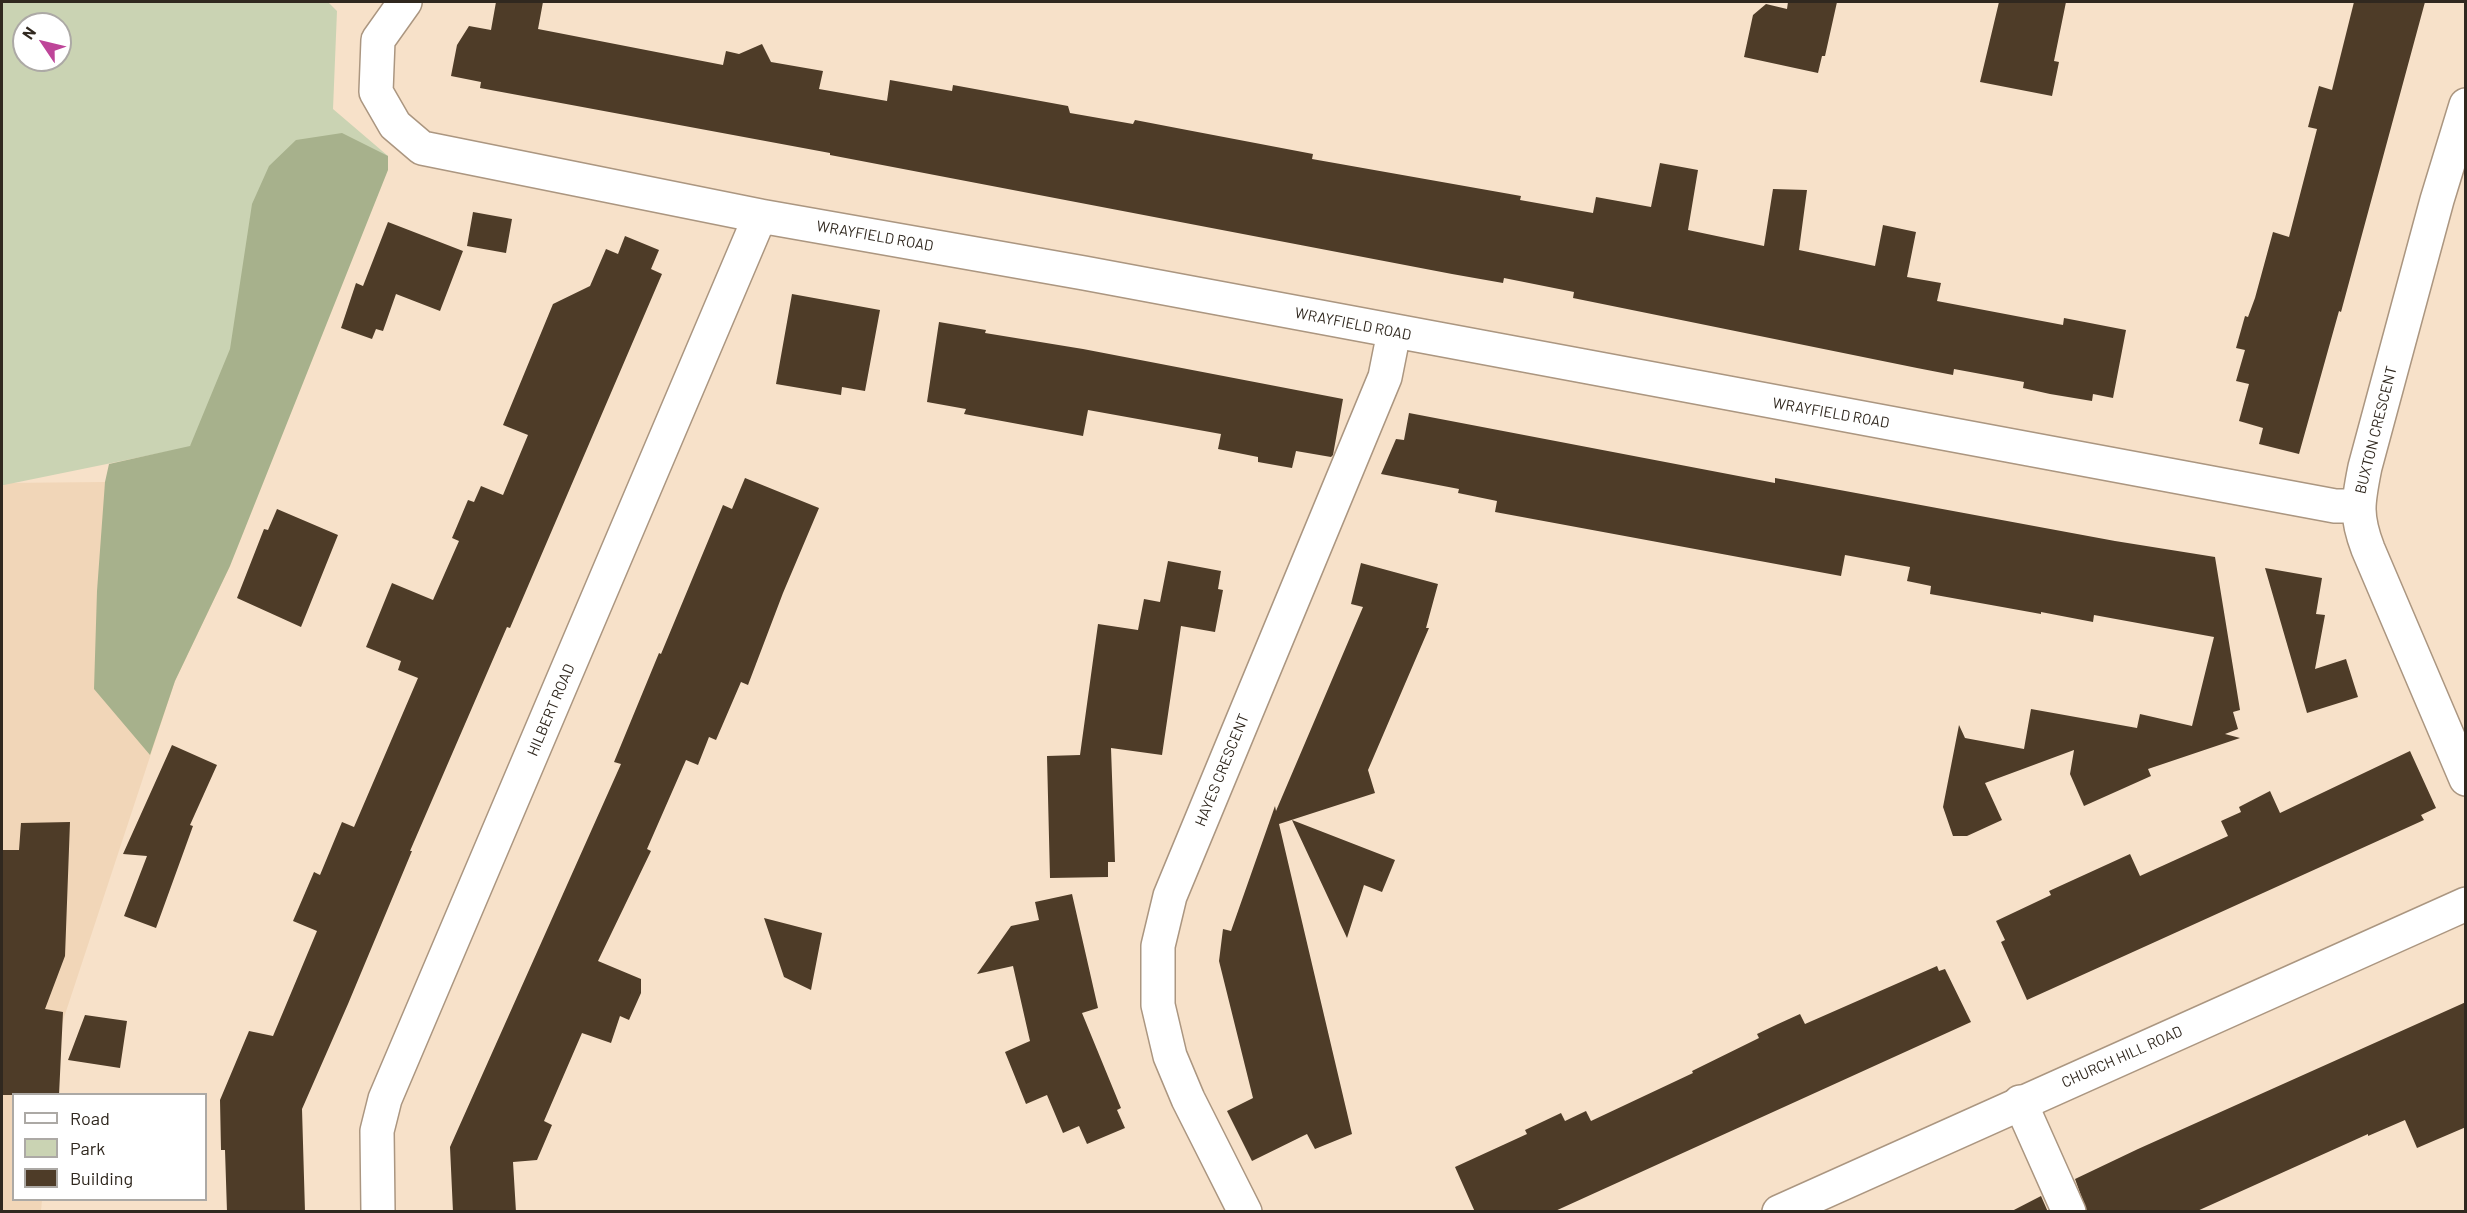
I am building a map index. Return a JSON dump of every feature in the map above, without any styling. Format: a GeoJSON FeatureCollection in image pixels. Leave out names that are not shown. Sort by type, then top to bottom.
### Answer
{"type":"FeatureCollection","features":[{"type":"Feature","properties":{"kind":"street","name":"WRAYFIELD ROAD"},"geometry":{"type":"LineString","coordinates":[[405,2],[378,40],[376,92],[395,125],[423,148],[760,216],[1084,273],[2336,506],[2358,506]]}},
{"type":"Feature","properties":{"kind":"street","name":"BUXTON CRESCENT"},"geometry":{"type":"LineString","coordinates":[[2466,105],[2428,234],[2365,467],[2358,506],[2360,528],[2368,549],[2466,779]]}},
{"type":"Feature","properties":{"kind":"street","name":"HILBERT ROAD"},"geometry":{"type":"LineString","coordinates":[[378,1212],[377,1131],[385,1099],[760,216]]}},
{"type":"Feature","properties":{"kind":"street","name":"HAYES CRESCENT"},"geometry":{"type":"LineString","coordinates":[[1245,1212],[1188,1100],[1170,1056],[1158,1005],[1158,946],[1170,896],[1385,377],[1394,332]]}},
{"type":"Feature","properties":{"kind":"street","name":"CHURCH HILL ROAD"},"geometry":{"type":"LineString","coordinates":[[1779,1212],[2466,904]]}},
{"type":"Feature","properties":{"kind":"street"},"geometry":{"type":"LineString","coordinates":[[2020,1102],[2069,1212]]}},
{"type":"Feature","properties":{"kind":"shaded area"},"geometry":{"type":"Polygon","coordinates":[[[105,482],[230,566],[175,681],[48,1066],[15,1093],[12,1093],[12,1201],[42,1201],[41,1211],[2,1211],[2,483],[105,482]]]}},
{"type":"Feature","properties":{"kind":"green space"},"geometry":{"type":"Polygon","coordinates":[[[2,2],[328,2],[337,11],[333,109],[388,156],[320,175],[190,447],[2,485],[2,2]]]}},
{"type":"Feature","properties":{"kind":"green space"},"geometry":{"type":"Polygon","coordinates":[[[342,133],[388,156],[388,170],[230,566],[175,681],[150,755],[94,689],[97,591],[105,482],[109,464],[190,446],[230,349],[252,204],[269,166],[296,140],[342,133]]]}},
{"type":"Feature","properties":{"kind":"building"},"geometry":{"type":"Polygon","coordinates":[[[496,2],[543,2],[538,29],[723,65],[726,51],[739,54],[762,44],[771,62],[823,71],[819,89],[887,101],[890,80],[952,91],[953,85],[1068,106],[1070,113],[1133,124],[1135,120],[1313,154],[1312,159],[1521,196],[1520,200],[1593,213],[1596,197],[1651,207],[1660,163],[1698,170],[1688,230],[1764,246],[1773,189],[1807,190],[1799,250],[1875,266],[1883,225],[1916,232],[1907,277],[1941,283],[1937,301],[2063,325],[2064,318],[2126,330],[2113,398],[2093,394],[2092,401],[2050,394],[2023,388],[2024,382],[1954,369],[1953,375],[1917,368],[1573,298],[1574,292],[1504,278],[1503,283],[1452,274],[830,155],[830,153],[480,88],[481,82],[451,76],[457,45],[469,26],[491,30],[496,2]]]}},
{"type":"Feature","properties":{"kind":"building"},"geometry":{"type":"Polygon","coordinates":[[[1788,2],[1837,2],[1825,56],[1822,56],[1818,73],[1744,57],[1753,15],[1766,4],[1787,9],[1788,2]]]}},
{"type":"Feature","properties":{"kind":"building"},"geometry":{"type":"Polygon","coordinates":[[[1999,2],[2066,2],[2054,61],[2059,62],[2052,96],[1980,82],[1999,2]]]}},
{"type":"Feature","properties":{"kind":"building"},"geometry":{"type":"Polygon","coordinates":[[[2354,2],[2425,2],[2341,312],[2339,311],[2299,454],[2259,444],[2263,428],[2239,421],[2249,384],[2236,381],[2245,350],[2236,348],[2245,316],[2248,317],[2255,298],[2273,232],[2289,237],[2317,129],[2308,127],[2319,86],[2332,90],[2354,2]]]}},
{"type":"Feature","properties":{"kind":"building"},"geometry":{"type":"Polygon","coordinates":[[[473,212],[512,219],[506,253],[467,246],[473,212]]]}},
{"type":"Feature","properties":{"kind":"building"},"geometry":{"type":"Polygon","coordinates":[[[388,222],[463,251],[440,311],[396,294],[383,331],[376,329],[372,339],[341,328],[356,283],[363,286],[388,222]]]}},
{"type":"Feature","properties":{"kind":"building"},"geometry":{"type":"Polygon","coordinates":[[[625,236],[659,250],[651,269],[662,274],[510,628],[507,627],[410,851],[412,851],[302,1109],[305,1212],[227,1212],[225,1150],[221,1150],[220,1100],[249,1031],[273,1036],[317,931],[293,921],[314,872],[320,875],[342,822],[354,827],[418,678],[398,670],[401,661],[366,647],[392,583],[433,600],[459,541],[452,538],[468,500],[474,502],[481,486],[503,495],[528,435],[503,425],[553,304],[590,286],[606,249],[618,254],[625,236]]]}},
{"type":"Feature","properties":{"kind":"building"},"geometry":{"type":"Polygon","coordinates":[[[792,294],[880,310],[865,391],[842,387],[841,395],[776,384],[792,294]]]}},
{"type":"Feature","properties":{"kind":"building"},"geometry":{"type":"Polygon","coordinates":[[[939,322],[986,330],[985,333],[1083,349],[1343,399],[1333,455],[1331,457],[1296,451],[1292,468],[1258,462],[1258,457],[1218,449],[1221,434],[1088,410],[1083,436],[964,414],[966,409],[927,402],[939,322]]]}},
{"type":"Feature","properties":{"kind":"building"},"geometry":{"type":"Polygon","coordinates":[[[1409,413],[1775,483],[1775,478],[2115,541],[2215,557],[2240,710],[2233,712],[2238,729],[2225,734],[2240,738],[2148,769],[2151,776],[2084,806],[2070,774],[2074,750],[1985,783],[2002,820],[1967,836],[1953,836],[1943,807],[1959,725],[1965,738],[2024,749],[2031,709],[2137,728],[2140,714],[2192,726],[2214,637],[2094,615],[2093,622],[1930,594],[1931,586],[1907,581],[1910,567],[1845,555],[1841,576],[1495,512],[1497,501],[1458,493],[1459,489],[1381,474],[1396,439],[1404,440],[1409,413]]]}},
{"type":"Feature","properties":{"kind":"building"},"geometry":{"type":"Polygon","coordinates":[[[745,478],[819,508],[748,685],[741,682],[716,740],[709,737],[698,765],[686,760],[647,849],[651,851],[598,961],[641,979],[641,993],[629,1020],[620,1016],[611,1043],[582,1033],[544,1121],[552,1125],[537,1160],[513,1162],[516,1212],[453,1212],[450,1147],[621,764],[614,762],[723,505],[732,509],[745,478]]]}},
{"type":"Feature","properties":{"kind":"building"},"geometry":{"type":"Polygon","coordinates":[[[277,509],[338,535],[301,627],[237,598],[264,529],[268,530],[277,509]]]}},
{"type":"Feature","properties":{"kind":"building"},"geometry":{"type":"Polygon","coordinates":[[[1168,561],[1221,571],[1218,589],[1223,590],[1215,632],[1181,626],[1162,755],[1111,748],[1115,862],[1108,862],[1108,877],[1050,878],[1047,756],[1080,755],[1098,624],[1138,630],[1144,599],[1160,602],[1168,561]]]}},
{"type":"Feature","properties":{"kind":"building"},"geometry":{"type":"Polygon","coordinates":[[[1361,563],[1438,584],[1426,628],[1429,628],[1368,770],[1375,793],[1279,824],[1352,1134],[1315,1149],[1307,1134],[1252,1161],[1227,1111],[1253,1098],[1219,961],[1223,929],[1231,931],[1275,806],[1276,811],[1363,607],[1351,604],[1361,563]]]}},
{"type":"Feature","properties":{"kind":"building"},"geometry":{"type":"Polygon","coordinates":[[[2265,568],[2322,578],[2316,614],[2325,615],[2315,669],[2346,659],[2358,697],[2307,713],[2265,568]]]}},
{"type":"Feature","properties":{"kind":"building"},"geometry":{"type":"Polygon","coordinates":[[[172,745],[217,765],[190,825],[193,826],[156,928],[124,916],[147,856],[123,854],[172,745]]]}},
{"type":"Feature","properties":{"kind":"building"},"geometry":{"type":"Polygon","coordinates":[[[2410,751],[2436,808],[2421,815],[2424,820],[2027,1000],[2001,942],[2005,940],[1996,921],[2051,895],[2049,891],[2130,854],[2140,876],[2228,836],[2221,821],[2241,812],[2239,807],[2270,791],[2280,813],[2410,751]]]}},
{"type":"Feature","properties":{"kind":"building"},"geometry":{"type":"Polygon","coordinates":[[[1292,820],[1395,860],[1382,892],[1364,885],[1347,938],[1292,820]]]}},
{"type":"Feature","properties":{"kind":"building"},"geometry":{"type":"Polygon","coordinates":[[[70,822],[65,956],[45,1009],[63,1012],[59,1093],[2,1095],[2,850],[19,850],[21,823],[70,822]]]}},
{"type":"Feature","properties":{"kind":"building"},"geometry":{"type":"Polygon","coordinates":[[[1072,894],[1098,1008],[1082,1013],[1121,1108],[1117,1110],[1125,1128],[1087,1144],[1079,1126],[1063,1133],[1047,1095],[1026,1104],[1005,1052],[1030,1041],[1013,966],[977,974],[1011,926],[1039,920],[1035,902],[1072,894]]]}},
{"type":"Feature","properties":{"kind":"building"},"geometry":{"type":"Polygon","coordinates":[[[764,918],[822,933],[811,990],[784,977],[764,918]]]}},
{"type":"Feature","properties":{"kind":"building"},"geometry":{"type":"Polygon","coordinates":[[[1937,966],[1939,971],[1945,969],[1971,1022],[1553,1212],[1475,1212],[1455,1167],[1527,1134],[1525,1130],[1561,1113],[1565,1121],[1586,1111],[1591,1121],[1693,1073],[1692,1071],[1759,1038],[1757,1034],[1800,1014],[1805,1024],[1937,966]]]}},
{"type":"Feature","properties":{"kind":"building"},"geometry":{"type":"Polygon","coordinates":[[[2466,1002],[2466,1127],[2417,1148],[2405,1120],[2368,1136],[2368,1134],[2195,1212],[2087,1212],[2075,1179],[2466,1002]]]}},
{"type":"Feature","properties":{"kind":"building"},"geometry":{"type":"Polygon","coordinates":[[[85,1015],[127,1021],[120,1068],[68,1060],[85,1015]]]}},
{"type":"Feature","properties":{"kind":"building"},"geometry":{"type":"Polygon","coordinates":[[[2041,1196],[2048,1212],[2010,1212],[2041,1196]]]}}]}
